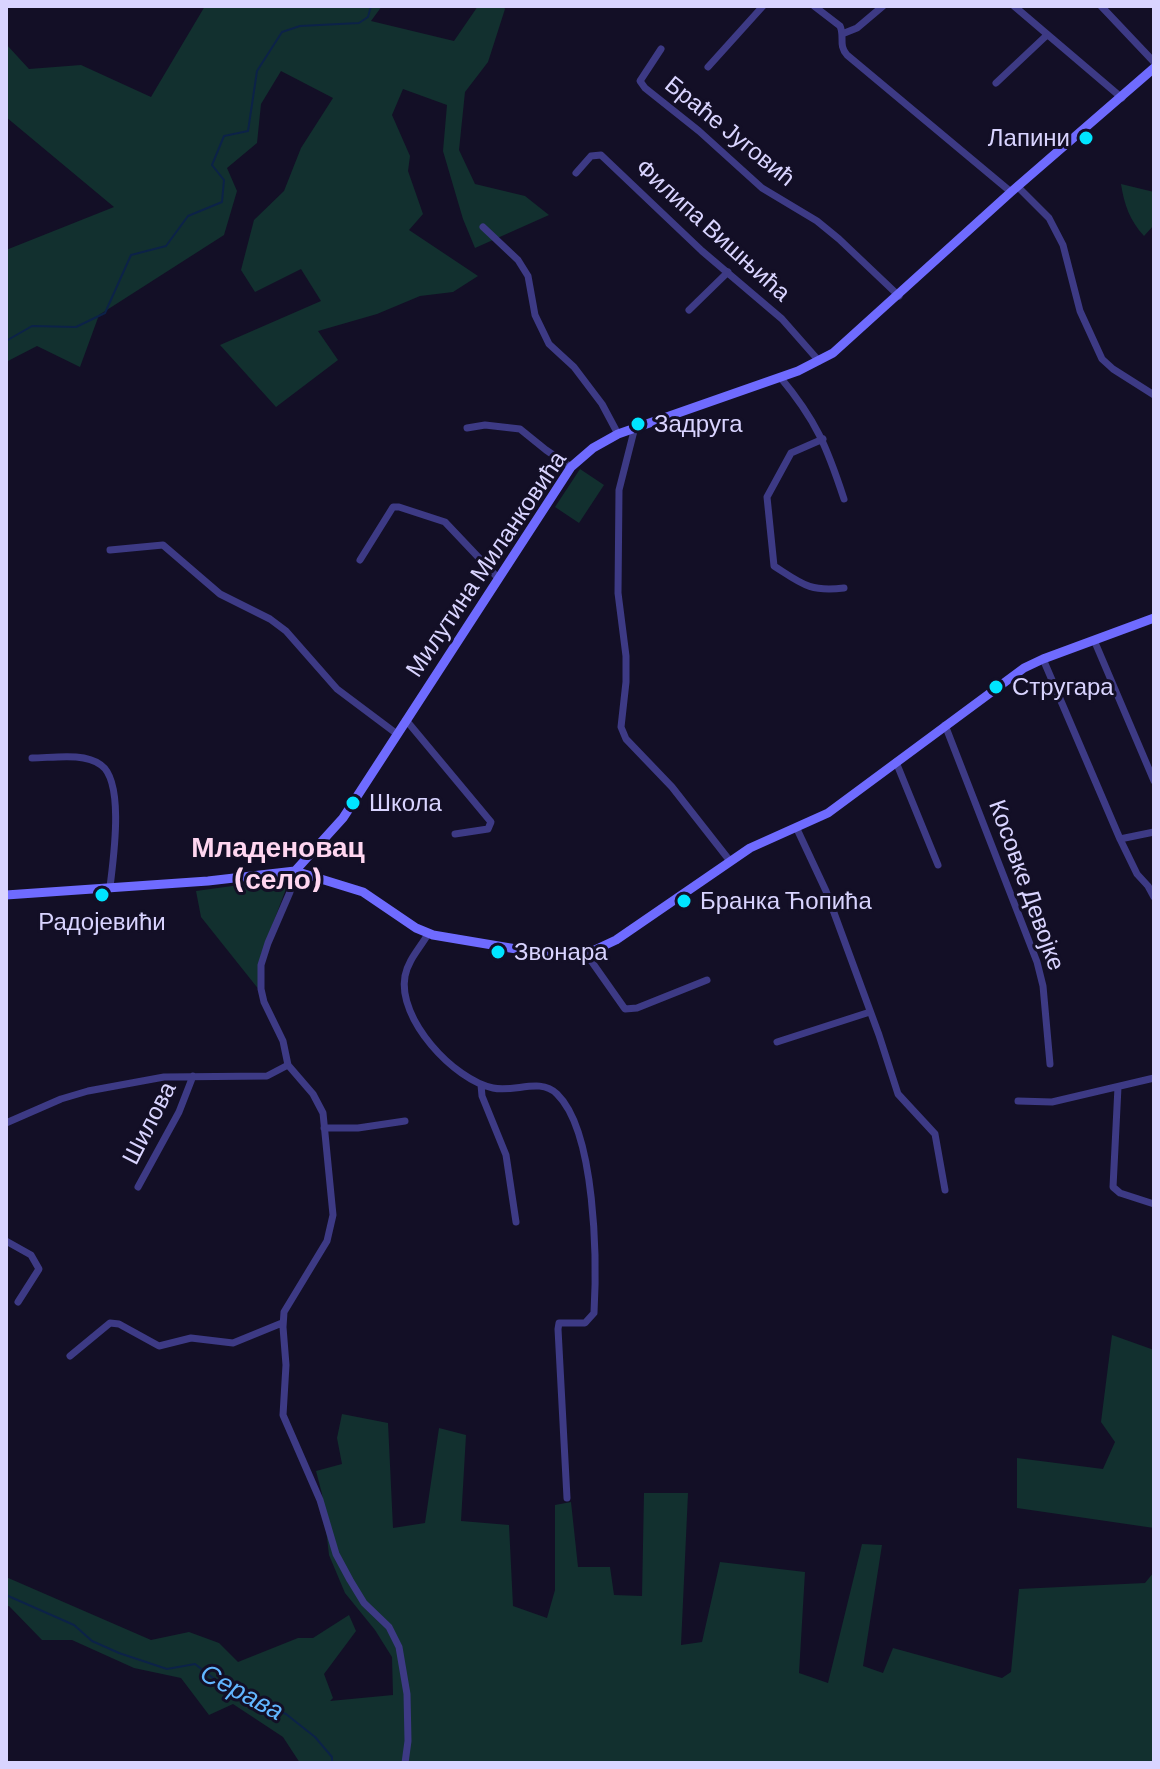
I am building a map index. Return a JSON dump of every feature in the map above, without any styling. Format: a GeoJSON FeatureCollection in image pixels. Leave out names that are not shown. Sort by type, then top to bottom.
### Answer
{"type":"FeatureCollection","features":[{"type":"Feature","properties":{"kind":"main road","name":"Милутина Миланковића"},"geometry":{"type":"LineString","coordinates":[[295,871],[334,830],[571,467],[593,448],[618,434],[780,377],[819,361],[847,342],[1014,189],[1154,68]]}},
{"type":"Feature","properties":{"kind":"main road"},"geometry":{"type":"LineString","coordinates":[[6,895],[222,880],[295,871],[363,892],[428,934],[561,956],[587,955],[616,940],[730,861],[766,840],[828,813],[1013,676],[1043,659],[1154,618]]}},
{"type":"Feature","properties":{"kind":"street"},"geometry":{"type":"LineString","coordinates":[[708,67],[763,6]]}},
{"type":"Feature","properties":{"kind":"street"},"geometry":{"type":"LineString","coordinates":[[814,6],[833,20],[842,34],[841,47],[847,55],[1049,218],[1063,245],[1080,311],[1102,359],[1154,395]]}},
{"type":"Feature","properties":{"kind":"street"},"geometry":{"type":"LineString","coordinates":[[842,34],[857,28],[883,6]]}},
{"type":"Feature","properties":{"kind":"street"},"geometry":{"type":"LineString","coordinates":[[1014,6],[1122,98]]}},
{"type":"Feature","properties":{"kind":"street"},"geometry":{"type":"LineString","coordinates":[[1101,6],[1154,62]]}},
{"type":"Feature","properties":{"kind":"street"},"geometry":{"type":"LineString","coordinates":[[996,83],[1047,35]]}},
{"type":"Feature","properties":{"kind":"street","name":"Браће Југовић"},"geometry":{"type":"LineString","coordinates":[[661,49],[640,81],[645,88],[762,188],[828,230],[899,296]]}},
{"type":"Feature","properties":{"kind":"street","name":"Филипа Вишњића"},"geometry":{"type":"LineString","coordinates":[[576,173],[591,156],[601,155],[782,319],[819,361]]}},
{"type":"Feature","properties":{"kind":"street"},"geometry":{"type":"LineString","coordinates":[[483,227],[518,260],[528,276],[535,315],[549,344],[574,367],[602,404],[618,434]]}},
{"type":"Feature","properties":{"kind":"street"},"geometry":{"type":"LineString","coordinates":[[689,310],[728,272]]}},
{"type":"Feature","properties":{"kind":"street"},"geometry":{"type":"LineString","coordinates":[[780,377],[804,406],[823,439],[844,499]]}},
{"type":"Feature","properties":{"kind":"street"},"geometry":{"type":"LineString","coordinates":[[467,428],[485,425],[520,429],[571,467]]}},
{"type":"Feature","properties":{"kind":"street"},"geometry":{"type":"LineString","coordinates":[[635,427],[619,490],[618,593],[626,682],[621,727],[626,739],[672,787],[730,861]]}},
{"type":"Feature","properties":{"kind":"street"},"geometry":{"type":"LineString","coordinates":[[823,439],[791,453],[767,497],[774,566],[806,588],[844,588]]}},
{"type":"Feature","properties":{"kind":"street"},"geometry":{"type":"LineString","coordinates":[[360,560],[393,507],[399,507],[445,522],[498,578]]}},
{"type":"Feature","properties":{"kind":"street"},"geometry":{"type":"LineString","coordinates":[[110,550],[163,545],[220,594],[270,619],[286,631],[337,689],[397,734]]}},
{"type":"Feature","properties":{"kind":"street"},"geometry":{"type":"LineString","coordinates":[[1094,640],[1154,781]]}},
{"type":"Feature","properties":{"kind":"street"},"geometry":{"type":"LineString","coordinates":[[1043,659],[1120,839],[1137,874],[1154,897]]}},
{"type":"Feature","properties":{"kind":"street"},"geometry":{"type":"LineString","coordinates":[[406,720],[491,822],[486,830],[455,834]]}},
{"type":"Feature","properties":{"kind":"street","name":"Косовке Девојке"},"geometry":{"type":"LineString","coordinates":[[945,725],[1037,962],[1043,986],[1050,1064]]}},
{"type":"Feature","properties":{"kind":"street"},"geometry":{"type":"LineString","coordinates":[[32,758],[79,758],[98,763],[107,771],[117,819],[110,887]]}},
{"type":"Feature","properties":{"kind":"street"},"geometry":{"type":"LineString","coordinates":[[896,762],[938,865]]}},
{"type":"Feature","properties":{"kind":"street"},"geometry":{"type":"LineString","coordinates":[[797,829],[826,891],[898,1094],[935,1134],[945,1190]]}},
{"type":"Feature","properties":{"kind":"street"},"geometry":{"type":"LineString","coordinates":[[1120,839],[1154,832]]}},
{"type":"Feature","properties":{"kind":"street"},"geometry":{"type":"LineString","coordinates":[[295,871],[290,892],[268,943],[260,980],[264,1002],[283,1041],[288,1065],[316,1098],[323,1113],[333,1215],[327,1241],[289,1302],[282,1323],[286,1365],[284,1418],[313,1485],[336,1554],[364,1603],[383,1620],[399,1647],[407,1694],[405,1763]]}},
{"type":"Feature","properties":{"kind":"street"},"geometry":{"type":"LineString","coordinates":[[428,934],[406,970],[404,984],[407,1002],[418,1023],[444,1060],[481,1085],[506,1090],[540,1085],[557,1093],[572,1120],[587,1163],[592,1194],[594,1313],[585,1323],[559,1323],[558,1329],[567,1498]]}},
{"type":"Feature","properties":{"kind":"street"},"geometry":{"type":"LineString","coordinates":[[587,955],[625,1009],[637,1008],[707,980]]}},
{"type":"Feature","properties":{"kind":"street"},"geometry":{"type":"LineString","coordinates":[[777,1042],[870,1012]]}},
{"type":"Feature","properties":{"kind":"street"},"geometry":{"type":"LineString","coordinates":[[6,1123],[88,1091],[164,1077],[267,1076],[288,1065]]}},
{"type":"Feature","properties":{"kind":"street","name":"Шилова"},"geometry":{"type":"LineString","coordinates":[[138,1187],[186,1097],[193,1076]]}},
{"type":"Feature","properties":{"kind":"street"},"geometry":{"type":"LineString","coordinates":[[1018,1101],[1052,1102],[1154,1078]]}},
{"type":"Feature","properties":{"kind":"street"},"geometry":{"type":"LineString","coordinates":[[481,1085],[482,1096],[506,1155],[516,1222]]}},
{"type":"Feature","properties":{"kind":"street"},"geometry":{"type":"LineString","coordinates":[[1118,1087],[1113,1187],[1120,1193],[1154,1204]]}},
{"type":"Feature","properties":{"kind":"street"},"geometry":{"type":"LineString","coordinates":[[324,1128],[358,1128],[405,1121]]}},
{"type":"Feature","properties":{"kind":"street"},"geometry":{"type":"LineString","coordinates":[[6,1241],[31,1255],[39,1269],[18,1302]]}},
{"type":"Feature","properties":{"kind":"street"},"geometry":{"type":"LineString","coordinates":[[70,1356],[110,1323],[119,1324],[152,1345],[159,1346],[191,1338],[233,1343],[282,1323]]}},
{"type":"Feature","properties":{"kind":"green space"},"geometry":{"type":"Polygon","coordinates":[[[205,6],[382,6],[371,21],[454,41],[478,6],[503,6],[505,9],[488,62],[465,92],[459,150],[475,184],[525,196],[549,215],[475,248],[443,151],[447,105],[403,89],[392,115],[410,156],[408,171],[423,214],[409,230],[478,276],[453,292],[420,296],[377,314],[318,331],[338,360],[276,407],[220,345],[321,301],[301,269],[255,292],[241,270],[254,220],[284,191],[301,148],[333,98],[281,71],[261,104],[257,143],[227,168],[237,191],[224,235],[99,315],[80,367],[37,346],[6,362],[6,250],[114,207],[6,117],[6,44],[29,69],[81,65],[151,97],[205,6]]]}},
{"type":"Feature","properties":{"kind":"green space"},"geometry":{"type":"Polygon","coordinates":[[[1121,184],[1154,192],[1154,225],[1144,236],[1128,212],[1121,184]]]}},
{"type":"Feature","properties":{"kind":"green space"},"geometry":{"type":"Polygon","coordinates":[[[580,469],[604,485],[579,523],[555,507],[580,469]]]}},
{"type":"Feature","properties":{"kind":"green space"},"geometry":{"type":"Polygon","coordinates":[[[290,878],[260,958],[260,991],[201,917],[196,891],[290,878]]]}},
{"type":"Feature","properties":{"kind":"green space"},"geometry":{"type":"Polygon","coordinates":[[[1112,1335],[1154,1350],[1154,1528],[1017,1508],[1017,1458],[1103,1469],[1115,1442],[1101,1422],[1112,1335]]]}},
{"type":"Feature","properties":{"kind":"green space"},"geometry":{"type":"Polygon","coordinates":[[[342,1414],[388,1423],[393,1528],[425,1523],[439,1428],[466,1435],[461,1521],[509,1525],[513,1606],[547,1618],[555,1590],[555,1505],[571,1502],[578,1567],[610,1567],[614,1595],[642,1596],[644,1493],[688,1493],[681,1645],[702,1642],[720,1562],[805,1572],[799,1673],[828,1683],[862,1544],[882,1545],[863,1666],[883,1673],[893,1648],[1002,1678],[1011,1672],[1019,1589],[1145,1583],[1154,1572],[1154,1763],[300,1763],[283,1737],[233,1704],[209,1715],[181,1678],[134,1668],[72,1640],[42,1640],[6,1606],[6,1577],[151,1640],[189,1632],[219,1643],[238,1662],[298,1638],[313,1638],[349,1615],[356,1631],[324,1674],[333,1698],[330,1701],[393,1695],[392,1657],[345,1593],[329,1555],[322,1494],[316,1471],[342,1464],[337,1438],[342,1414]]]}},
{"type":"Feature","properties":{"kind":"waterway"},"geometry":{"type":"LineString","coordinates":[[6,341],[32,326],[76,327],[105,313],[131,255],[166,246],[188,216],[222,202],[224,180],[212,165],[224,136],[248,131],[257,71],[282,32],[300,26],[359,23],[368,17],[371,6]]}},
{"type":"Feature","properties":{"kind":"waterway","name":"Серава"},"geometry":{"type":"LineString","coordinates":[[6,1595],[74,1625],[92,1641],[119,1653],[167,1669],[195,1664],[229,1690],[286,1714],[315,1737],[332,1757],[332,1763]]}},
{"type":"Feature","properties":{"kind":"place","name":"Лапини"},"geometry":{"type":"Point","coordinates":[1086,138]}},
{"type":"Feature","properties":{"kind":"place","name":"Задруга"},"geometry":{"type":"Point","coordinates":[638,424]}},
{"type":"Feature","properties":{"kind":"place","name":"Стругара"},"geometry":{"type":"Point","coordinates":[996,687]}},
{"type":"Feature","properties":{"kind":"place","name":"Школа"},"geometry":{"type":"Point","coordinates":[353,803]}},
{"type":"Feature","properties":{"kind":"place","name":"Радојевићи"},"geometry":{"type":"Point","coordinates":[102,895]}},
{"type":"Feature","properties":{"kind":"place","name":"Бранка Ћопића"},"geometry":{"type":"Point","coordinates":[684,901]}},
{"type":"Feature","properties":{"kind":"place","name":"Звонара"},"geometry":{"type":"Point","coordinates":[498,952]}},
{"type":"Feature","properties":{"kind":"district","name":"Младеновац (село)"},"geometry":{"type":"Point","coordinates":[278,864]}}]}
